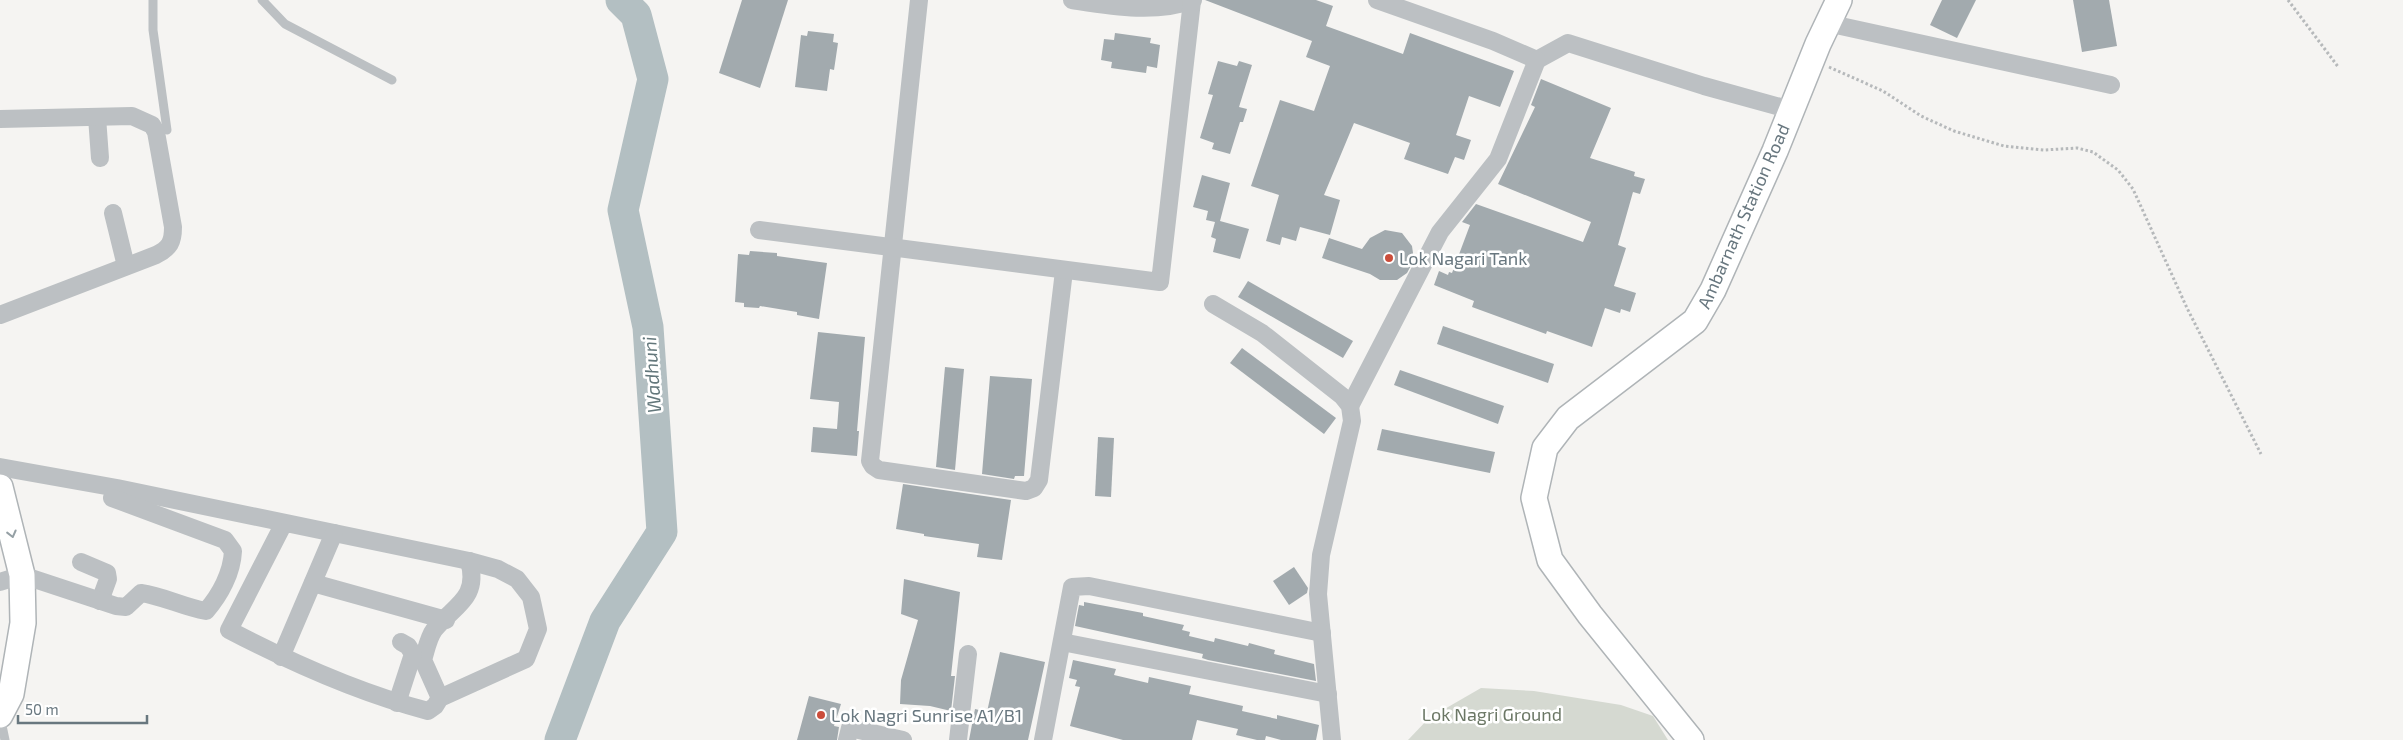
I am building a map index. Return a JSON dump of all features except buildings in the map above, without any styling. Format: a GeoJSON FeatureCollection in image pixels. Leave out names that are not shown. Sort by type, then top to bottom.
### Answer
{"type":"FeatureCollection","features":[{"type":"Feature","properties":{"kind":"main road","name":"Ambarnath Station Road"},"geometry":{"type":"LineString","coordinates":[[1691,740],[1590,615],[1550,560],[1534,498],[1545,448],[1568,418],[1695,322],[1713,290],[1791,110],[1811,59],[1839,0]]}},
{"type":"Feature","properties":{"kind":"main road"},"geometry":{"type":"LineString","coordinates":[[0,487],[11,579],[23,623],[11,694],[0,715]]}},
{"type":"Feature","properties":{"kind":"street"},"geometry":{"type":"LineString","coordinates":[[919,0],[870,461],[873,466],[879,470],[1026,491],[1034,488],[1039,480],[1064,271]]}},
{"type":"Feature","properties":{"kind":"street"},"geometry":{"type":"LineString","coordinates":[[760,230],[1160,282],[1192,0],[1169,6],[1122,8],[1072,0]]}},
{"type":"Feature","properties":{"kind":"street"},"geometry":{"type":"LineString","coordinates":[[1377,0],[1493,41],[1537,60]]}},
{"type":"Feature","properties":{"kind":"street"},"geometry":{"type":"LineString","coordinates":[[1827,23],[2111,85]]}},
{"type":"Feature","properties":{"kind":"street"},"geometry":{"type":"LineString","coordinates":[[1350,406],[1440,232],[1498,159],[1537,60],[1568,43],[1704,86],[1791,110]]}},
{"type":"Feature","properties":{"kind":"street"},"geometry":{"type":"LineString","coordinates":[[0,119],[132,116],[152,125],[156,132],[173,227],[173,239],[168,250],[0,316]]}},
{"type":"Feature","properties":{"kind":"street"},"geometry":{"type":"LineString","coordinates":[[97,117],[100,158]]}},
{"type":"Feature","properties":{"kind":"street"},"geometry":{"type":"LineString","coordinates":[[113,213],[126,266]]}},
{"type":"Feature","properties":{"kind":"street"},"geometry":{"type":"LineString","coordinates":[[1213,304],[1262,333],[1288,352],[1342,396],[1350,406],[1352,422],[1321,555],[1318,594],[1332,740]]}},
{"type":"Feature","properties":{"kind":"street"},"geometry":{"type":"LineString","coordinates":[[0,467],[82,481],[469,561],[498,569],[516,580],[531,597],[538,629],[526,659],[440,698],[435,706],[428,711],[397,702],[281,657],[229,630],[284,523]]}},
{"type":"Feature","properties":{"kind":"street"},"geometry":{"type":"LineString","coordinates":[[11,579],[126,607],[141,593],[156,595],[184,607],[206,611],[214,602],[232,566],[233,552],[225,540],[112,498]]}},
{"type":"Feature","properties":{"kind":"street"},"geometry":{"type":"LineString","coordinates":[[281,657],[334,533]]}},
{"type":"Feature","properties":{"kind":"street"},"geometry":{"type":"LineString","coordinates":[[440,698],[423,660],[433,631],[461,605],[470,588],[473,574],[469,561]]}},
{"type":"Feature","properties":{"kind":"street"},"geometry":{"type":"LineString","coordinates":[[81,562],[107,573],[108,579],[100,601]]}},
{"type":"Feature","properties":{"kind":"street"},"geometry":{"type":"LineString","coordinates":[[313,583],[446,620]]}},
{"type":"Feature","properties":{"kind":"street"},"geometry":{"type":"LineString","coordinates":[[1043,740],[1072,588],[1089,586],[1322,633]]}},
{"type":"Feature","properties":{"kind":"street"},"geometry":{"type":"LineString","coordinates":[[397,702],[413,654],[408,646],[401,642]]}},
{"type":"Feature","properties":{"kind":"street"},"geometry":{"type":"LineString","coordinates":[[1062,642],[1328,694]]}},
{"type":"Feature","properties":{"kind":"street"},"geometry":{"type":"LineString","coordinates":[[958,740],[968,654]]}},
{"type":"Feature","properties":{"kind":"street"},"geometry":{"type":"LineString","coordinates":[[847,740],[850,728],[903,740]]}},
{"type":"Feature","properties":{"kind":"lane"},"geometry":{"type":"LineString","coordinates":[[153,0],[153,30],[167,130]]}},
{"type":"Feature","properties":{"kind":"lane"},"geometry":{"type":"LineString","coordinates":[[262,0],[285,24],[392,80]]}},
{"type":"Feature","properties":{"kind":"lane"},"geometry":{"type":"LineString","coordinates":[[0,715],[5,740]]}},
{"type":"Feature","properties":{"kind":"path"},"geometry":{"type":"LineString","coordinates":[[2288,0],[2339,68]]}},
{"type":"Feature","properties":{"kind":"path"},"geometry":{"type":"LineString","coordinates":[[1811,59],[1883,91],[1921,116],[1954,131],[2004,146],[2044,150],[2077,148],[2093,152],[2118,170],[2133,189],[2187,308],[2261,454]]}},
{"type":"Feature","properties":{"kind":"green space","name":"Lok Nagri Ground"},"geometry":{"type":"Polygon","coordinates":[[[1481,688],[1534,691],[1621,705],[1653,716],[1668,740],[1408,740],[1429,718],[1481,688]]]}},
{"type":"Feature","properties":{"kind":"waterway","name":"Wadhuni"},"geometry":{"type":"LineString","coordinates":[[560,740],[605,621],[662,532],[648,327],[623,210],[653,79],[636,15],[621,0]]}},
{"type":"Feature","properties":{"kind":"place","name":"Lok Nagari Tank"},"geometry":{"type":"Point","coordinates":[1389,258]}},
{"type":"Feature","properties":{"kind":"place","name":"Lok Nagri Sunrise A1/B1"},"geometry":{"type":"Point","coordinates":[821,715]}}]}
